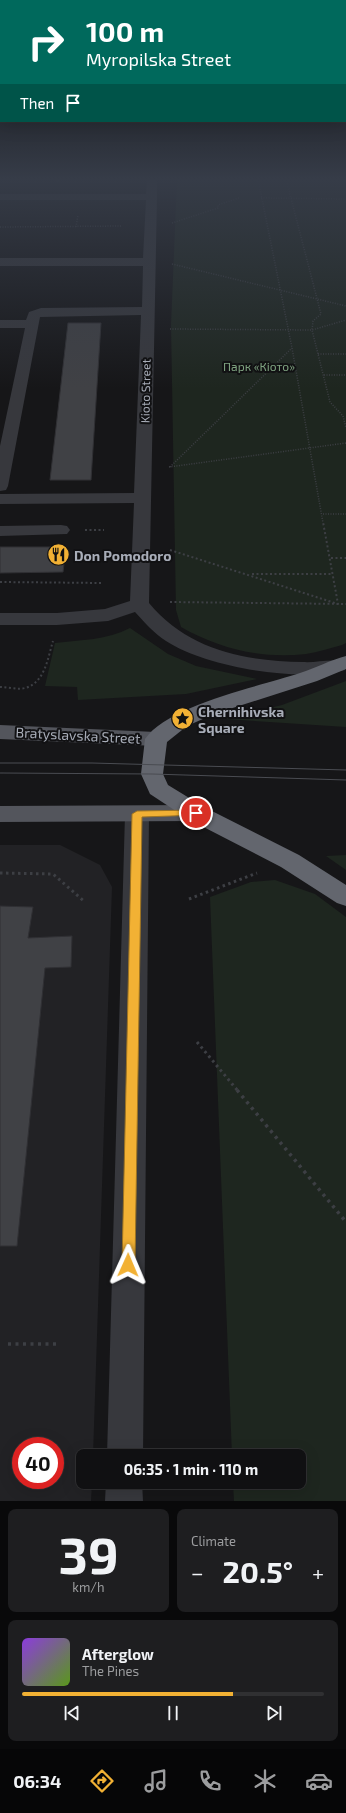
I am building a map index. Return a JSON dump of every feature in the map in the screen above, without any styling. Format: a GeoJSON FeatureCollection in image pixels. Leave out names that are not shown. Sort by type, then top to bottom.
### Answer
{"type":"FeatureCollection","features":[{"type":"Feature","properties":{"kind":"highway"},"geometry":{"type":"LineString","coordinates":[[342,664],[277,688],[207,709],[179,721],[156,739],[152,774],[158,788],[196,813],[290,861],[346,897]]}},
{"type":"Feature","properties":{"kind":"main road","name":"Bratyslavska Street"},"geometry":{"type":"LineString","coordinates":[[0,732],[156,739]]}},
{"type":"Feature","properties":{"kind":"main road"},"geometry":{"type":"LineString","coordinates":[[0,814],[196,813]]}},
{"type":"Feature","properties":{"kind":"street","name":"Kioto Street"},"geometry":{"type":"LineString","coordinates":[[139,604],[150,249]]}},
{"type":"Feature","properties":{"kind":"street"},"geometry":{"type":"LineString","coordinates":[[0,262],[149,262]]}},
{"type":"Feature","properties":{"kind":"street"},"geometry":{"type":"LineString","coordinates":[[0,486],[34,315],[41,312],[147,311]]}},
{"type":"Feature","properties":{"kind":"street"},"geometry":{"type":"LineString","coordinates":[[0,324],[32,324]]}},
{"type":"Feature","properties":{"kind":"street"},"geometry":{"type":"LineString","coordinates":[[0,498],[142,498]]}},
{"type":"Feature","properties":{"kind":"street"},"geometry":{"type":"LineString","coordinates":[[0,531],[61,530]]}},
{"type":"Feature","properties":{"kind":"street"},"geometry":{"type":"LineString","coordinates":[[0,620],[56,620],[108,615],[139,604],[160,627],[186,644],[221,657],[251,663],[299,668],[342,664]]}},
{"type":"Feature","properties":{"kind":"street"},"geometry":{"type":"LineString","coordinates":[[125,1449],[137,814]]}},
{"type":"Feature","properties":{"kind":"street"},"geometry":{"type":"LineString","coordinates":[[124,1489],[124,1501]]}},
{"type":"Feature","properties":{"kind":"path"},"geometry":{"type":"LineString","coordinates":[[271,249],[292,348],[338,604]]}},
{"type":"Feature","properties":{"kind":"path"},"geometry":{"type":"LineString","coordinates":[[304,249],[321,314],[313,321],[312,330],[330,402],[343,416],[346,428]]}},
{"type":"Feature","properties":{"kind":"path"},"geometry":{"type":"LineString","coordinates":[[167,263],[346,306]]}},
{"type":"Feature","properties":{"kind":"path"},"geometry":{"type":"LineString","coordinates":[[166,328],[312,330],[346,320]]}},
{"type":"Feature","properties":{"kind":"path"},"geometry":{"type":"LineString","coordinates":[[292,348],[169,467],[346,443]]}},
{"type":"Feature","properties":{"kind":"path"},"geometry":{"type":"LineString","coordinates":[[318,354],[346,354]]}},
{"type":"Feature","properties":{"kind":"path"},"geometry":{"type":"LineString","coordinates":[[324,375],[346,375]]}},
{"type":"Feature","properties":{"kind":"path"},"geometry":{"type":"LineString","coordinates":[[323,514],[346,514]]}},
{"type":"Feature","properties":{"kind":"path"},"geometry":{"type":"LineString","coordinates":[[170,550],[250,574],[338,604]]}},
{"type":"Feature","properties":{"kind":"path"},"geometry":{"type":"LineString","coordinates":[[330,558],[346,558]]}},
{"type":"Feature","properties":{"kind":"path"},"geometry":{"type":"LineString","coordinates":[[250,574],[333,574]]}},
{"type":"Feature","properties":{"kind":"path"},"geometry":{"type":"LineString","coordinates":[[0,582],[102,583]]}},
{"type":"Feature","properties":{"kind":"path"},"geometry":{"type":"LineString","coordinates":[[171,602],[346,604]]}},
{"type":"Feature","properties":{"kind":"path"},"geometry":{"type":"LineString","coordinates":[[0,687],[26,688],[37,681],[45,669],[54,638]]}},
{"type":"Feature","properties":{"kind":"path"},"geometry":{"type":"LineString","coordinates":[[189,899],[259,872]]}},
{"type":"Feature","properties":{"kind":"path"},"geometry":{"type":"LineString","coordinates":[[0,873],[53,874],[85,902]]}},
{"type":"Feature","properties":{"kind":"path"},"geometry":{"type":"LineString","coordinates":[[197,1042],[346,1222]]}},
{"type":"Feature","properties":{"kind":"path"},"geometry":{"type":"LineString","coordinates":[[8,1344],[57,1344]]}},
{"type":"Feature","properties":{"kind":"shaded area"},"geometry":{"type":"Polygon","coordinates":[[[0,845],[60,845],[100,865],[112,887],[93,1449],[76,1449],[76,1489],[92,1489],[91,1501],[0,1501],[0,845]]]}},
{"type":"Feature","properties":{"kind":"green space","name":"Парк «Кіото»"},"geometry":{"type":"Polygon","coordinates":[[[174,249],[346,249],[346,643],[306,654],[273,655],[241,651],[226,647],[196,635],[181,627],[176,610],[171,325],[174,249]]]}},
{"type":"Feature","properties":{"kind":"green space"},"geometry":{"type":"Polygon","coordinates":[[[130,628],[168,654],[196,666],[257,679],[186,694],[78,700],[77,687],[45,686],[55,643],[103,637],[130,628]]]}},
{"type":"Feature","properties":{"kind":"green space"},"geometry":{"type":"Polygon","coordinates":[[[346,681],[346,727],[225,719],[282,705],[346,681]]]}},
{"type":"Feature","properties":{"kind":"green space"},"geometry":{"type":"Polygon","coordinates":[[[346,855],[346,870],[326,856],[346,855]]]}},
{"type":"Feature","properties":{"kind":"green space"},"geometry":{"type":"Polygon","coordinates":[[[275,880],[315,894],[346,917],[346,1501],[234,1501],[233,1489],[306,1489],[306,1449],[232,1449],[210,897],[251,882],[275,880]]]}},
{"type":"Feature","properties":{"kind":"building"},"geometry":{"type":"Polygon","coordinates":[[[68,323],[101,323],[91,480],[50,480],[68,323]]]}},
{"type":"Feature","properties":{"kind":"building"},"geometry":{"type":"Polygon","coordinates":[[[0,547],[66,547],[63,572],[0,573],[0,547]]]}},
{"type":"Feature","properties":{"kind":"building"},"geometry":{"type":"Polygon","coordinates":[[[0,906],[33,907],[28,938],[72,936],[71,967],[45,968],[17,1246],[0,1246],[0,906]]]}},
{"type":"Feature","properties":{"kind":"tram line"},"geometry":{"type":"LineString","coordinates":[[0,763],[92,763],[346,770]]}},
{"type":"Feature","properties":{"kind":"tram line"},"geometry":{"type":"LineString","coordinates":[[0,773],[152,774],[346,780]]}},
{"type":"Feature","properties":{"kind":"place","name":"Don Pomodoro"},"geometry":{"type":"Point","coordinates":[58,555]}},
{"type":"Feature","properties":{"kind":"place","name":"Chernihivska Square"},"geometry":{"type":"Point","coordinates":[182,719]}},
{"type":"Feature","properties":{"kind":"route"},"geometry":{"type":"LineString","coordinates":[[128,1265],[137,814],[196,813]]}}]}
